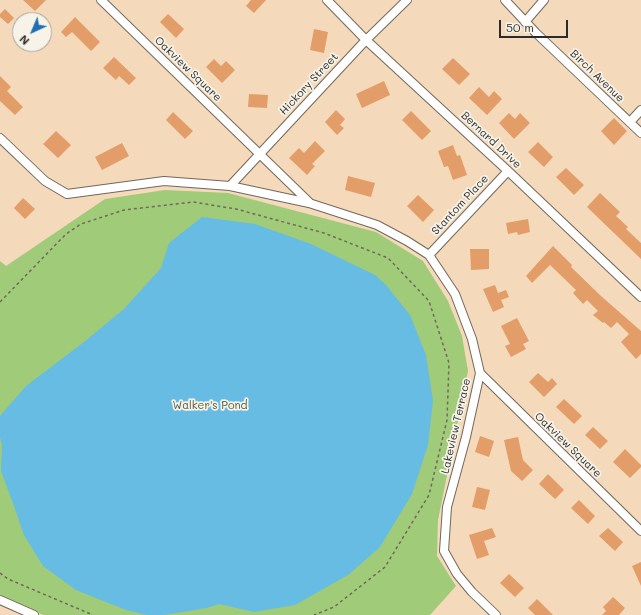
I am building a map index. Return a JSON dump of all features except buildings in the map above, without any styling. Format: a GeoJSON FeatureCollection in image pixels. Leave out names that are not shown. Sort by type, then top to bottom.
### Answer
{"type":"FeatureCollection","features":[{"type":"Feature","properties":{"kind":"street","name":"Oakview Square"},"geometry":{"type":"LineString","coordinates":[[101,0],[260,153]]}},
{"type":"Feature","properties":{"kind":"street","name":"Bernard Drive"},"geometry":{"type":"LineString","coordinates":[[326,0],[366,40],[508,170],[641,297]]}},
{"type":"Feature","properties":{"kind":"street","name":"Hickory Street"},"geometry":{"type":"LineString","coordinates":[[230,186],[366,40],[406,0]]}},
{"type":"Feature","properties":{"kind":"street","name":"Birch Avenue"},"geometry":{"type":"LineString","coordinates":[[505,0],[525,22],[641,133]]}},
{"type":"Feature","properties":{"kind":"street"},"geometry":{"type":"LineString","coordinates":[[525,22],[544,0]]}},
{"type":"Feature","properties":{"kind":"street"},"geometry":{"type":"LineString","coordinates":[[630,122],[641,110]]}},
{"type":"Feature","properties":{"kind":"street","name":"Lakeview Terrace"},"geometry":{"type":"LineString","coordinates":[[0,138],[45,181],[67,194],[164,181],[230,186],[309,203],[377,225],[429,255],[455,294],[472,339],[480,373],[466,437],[447,507],[444,550],[457,574],[472,592],[496,615]]}},
{"type":"Feature","properties":{"kind":"street","name":"Lakeview Terrace"},"geometry":{"type":"LineString","coordinates":[[260,153],[309,203]]}},
{"type":"Feature","properties":{"kind":"street","name":"Stantom Place"},"geometry":{"type":"LineString","coordinates":[[429,255],[508,170]]}},
{"type":"Feature","properties":{"kind":"street","name":"Oakview Square"},"geometry":{"type":"LineString","coordinates":[[480,373],[641,531]]}},
{"type":"Feature","properties":{"kind":"street"},"geometry":{"type":"LineString","coordinates":[[0,600],[34,615]]}},
{"type":"Feature","properties":{"kind":"path"},"geometry":{"type":"LineString","coordinates":[[0,302],[66,234],[81,224],[124,210],[193,202],[236,210],[324,233],[388,258],[429,301],[449,363],[447,420],[429,495],[385,567],[334,607],[314,615]]}},
{"type":"Feature","properties":{"kind":"path"},"geometry":{"type":"LineString","coordinates":[[0,573],[8,579],[93,615]]}},
{"type":"Feature","properties":{"kind":"green space","name":"Walker's Pond"},"geometry":{"type":"Polygon","coordinates":[[[165,190],[228,193],[376,232],[423,261],[448,301],[462,336],[468,371],[438,520],[437,556],[456,586],[430,615],[43,615],[0,595],[0,261],[6,266],[105,199],[165,190]]]}},
{"type":"Feature","properties":{"kind":"water","name":"Walker's Pond"},"geometry":{"type":"Polygon","coordinates":[[[202,217],[255,224],[311,244],[375,275],[386,285],[410,315],[426,355],[433,401],[428,445],[412,494],[380,547],[348,575],[295,605],[254,612],[219,604],[207,608],[164,615],[146,615],[126,610],[76,590],[43,566],[24,535],[1,471],[2,445],[0,437],[0,416],[26,386],[84,342],[124,309],[161,268],[169,243],[202,217]]]}}]}
